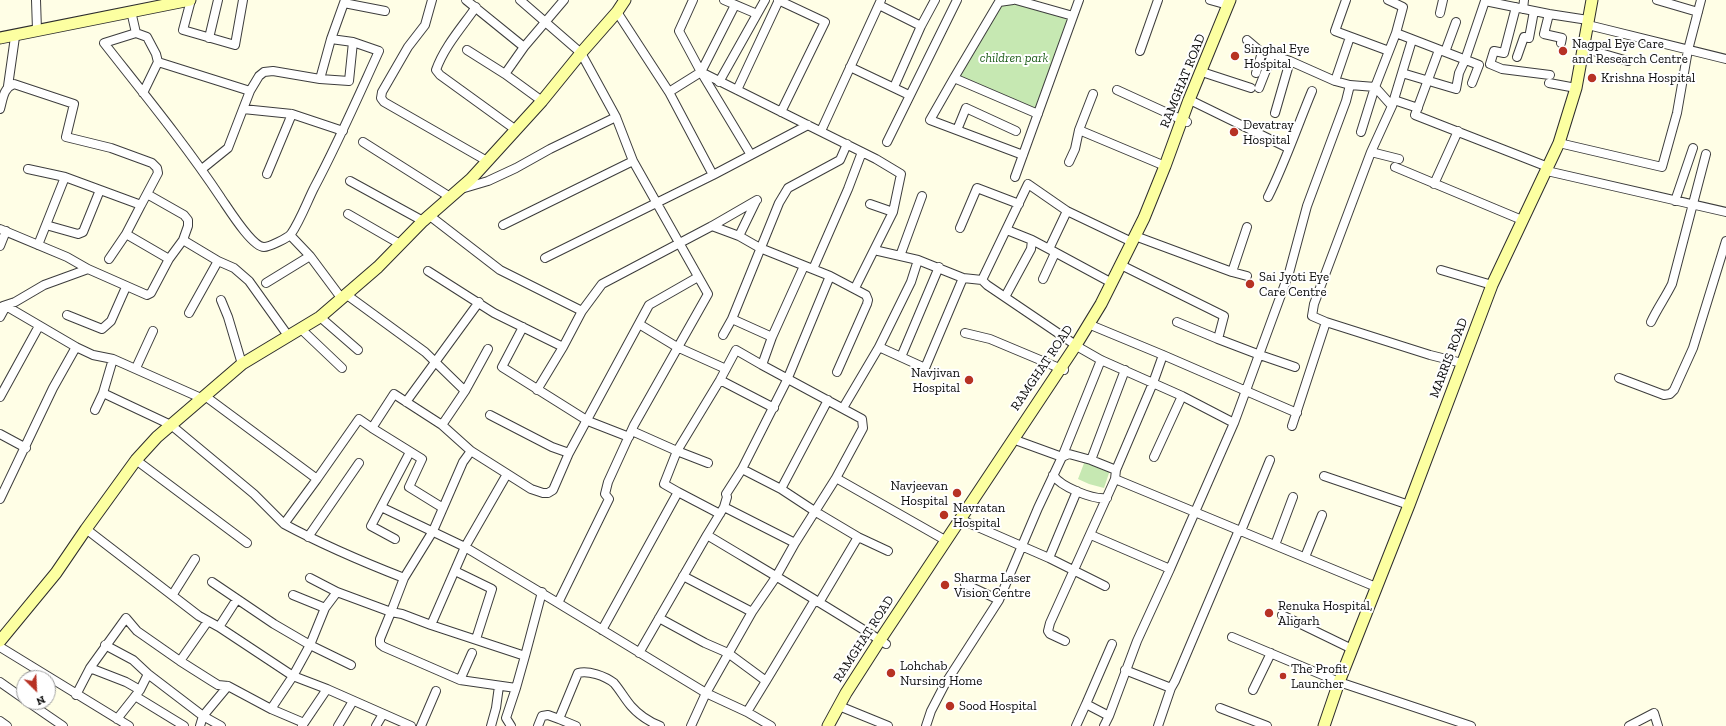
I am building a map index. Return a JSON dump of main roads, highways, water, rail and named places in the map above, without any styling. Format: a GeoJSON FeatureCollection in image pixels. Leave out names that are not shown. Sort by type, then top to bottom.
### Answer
{"type":"FeatureCollection","features":[{"type":"Feature","properties":{"kind":"place","name":"Nagpal Eye Care and Research Centre"},"geometry":{"type":"Point","coordinates":[1563,51]}},
{"type":"Feature","properties":{"kind":"place","name":"Singhal Eye Hospital"},"geometry":{"type":"Point","coordinates":[1235,56]}},
{"type":"Feature","properties":{"kind":"place","name":"Krishna Hospital"},"geometry":{"type":"Point","coordinates":[1592,78]}},
{"type":"Feature","properties":{"kind":"place","name":"Devatray Hospital"},"geometry":{"type":"Point","coordinates":[1234,132]}},
{"type":"Feature","properties":{"kind":"place","name":"Sai Jyoti Eye Care Centre"},"geometry":{"type":"Point","coordinates":[1250,284]}},
{"type":"Feature","properties":{"kind":"place","name":"Navjivan Hospital"},"geometry":{"type":"Point","coordinates":[969,380]}},
{"type":"Feature","properties":{"kind":"place","name":"Navjeevan Hospital"},"geometry":{"type":"Point","coordinates":[957,493]}},
{"type":"Feature","properties":{"kind":"place","name":"Navratan Hospital"},"geometry":{"type":"Point","coordinates":[944,515]}},
{"type":"Feature","properties":{"kind":"place","name":"Sharma Laser Vision Centre"},"geometry":{"type":"Point","coordinates":[945,585]}},
{"type":"Feature","properties":{"kind":"place","name":"Renuka Hospital, Aligarh"},"geometry":{"type":"Point","coordinates":[1269,613]}},
{"type":"Feature","properties":{"kind":"place","name":"Lohchab Nursing Home"},"geometry":{"type":"Point","coordinates":[891,673]}},
{"type":"Feature","properties":{"kind":"place","name":"The Profit Launcher"},"geometry":{"type":"Point","coordinates":[1283,676]}},
{"type":"Feature","properties":{"kind":"place","name":"Sood Hospital"},"geometry":{"type":"Point","coordinates":[950,706]}},
{"type":"Feature","properties":{"kind":"park label","name":"children park"},"geometry":{"type":"Point","coordinates":[1014,58]}}]}
